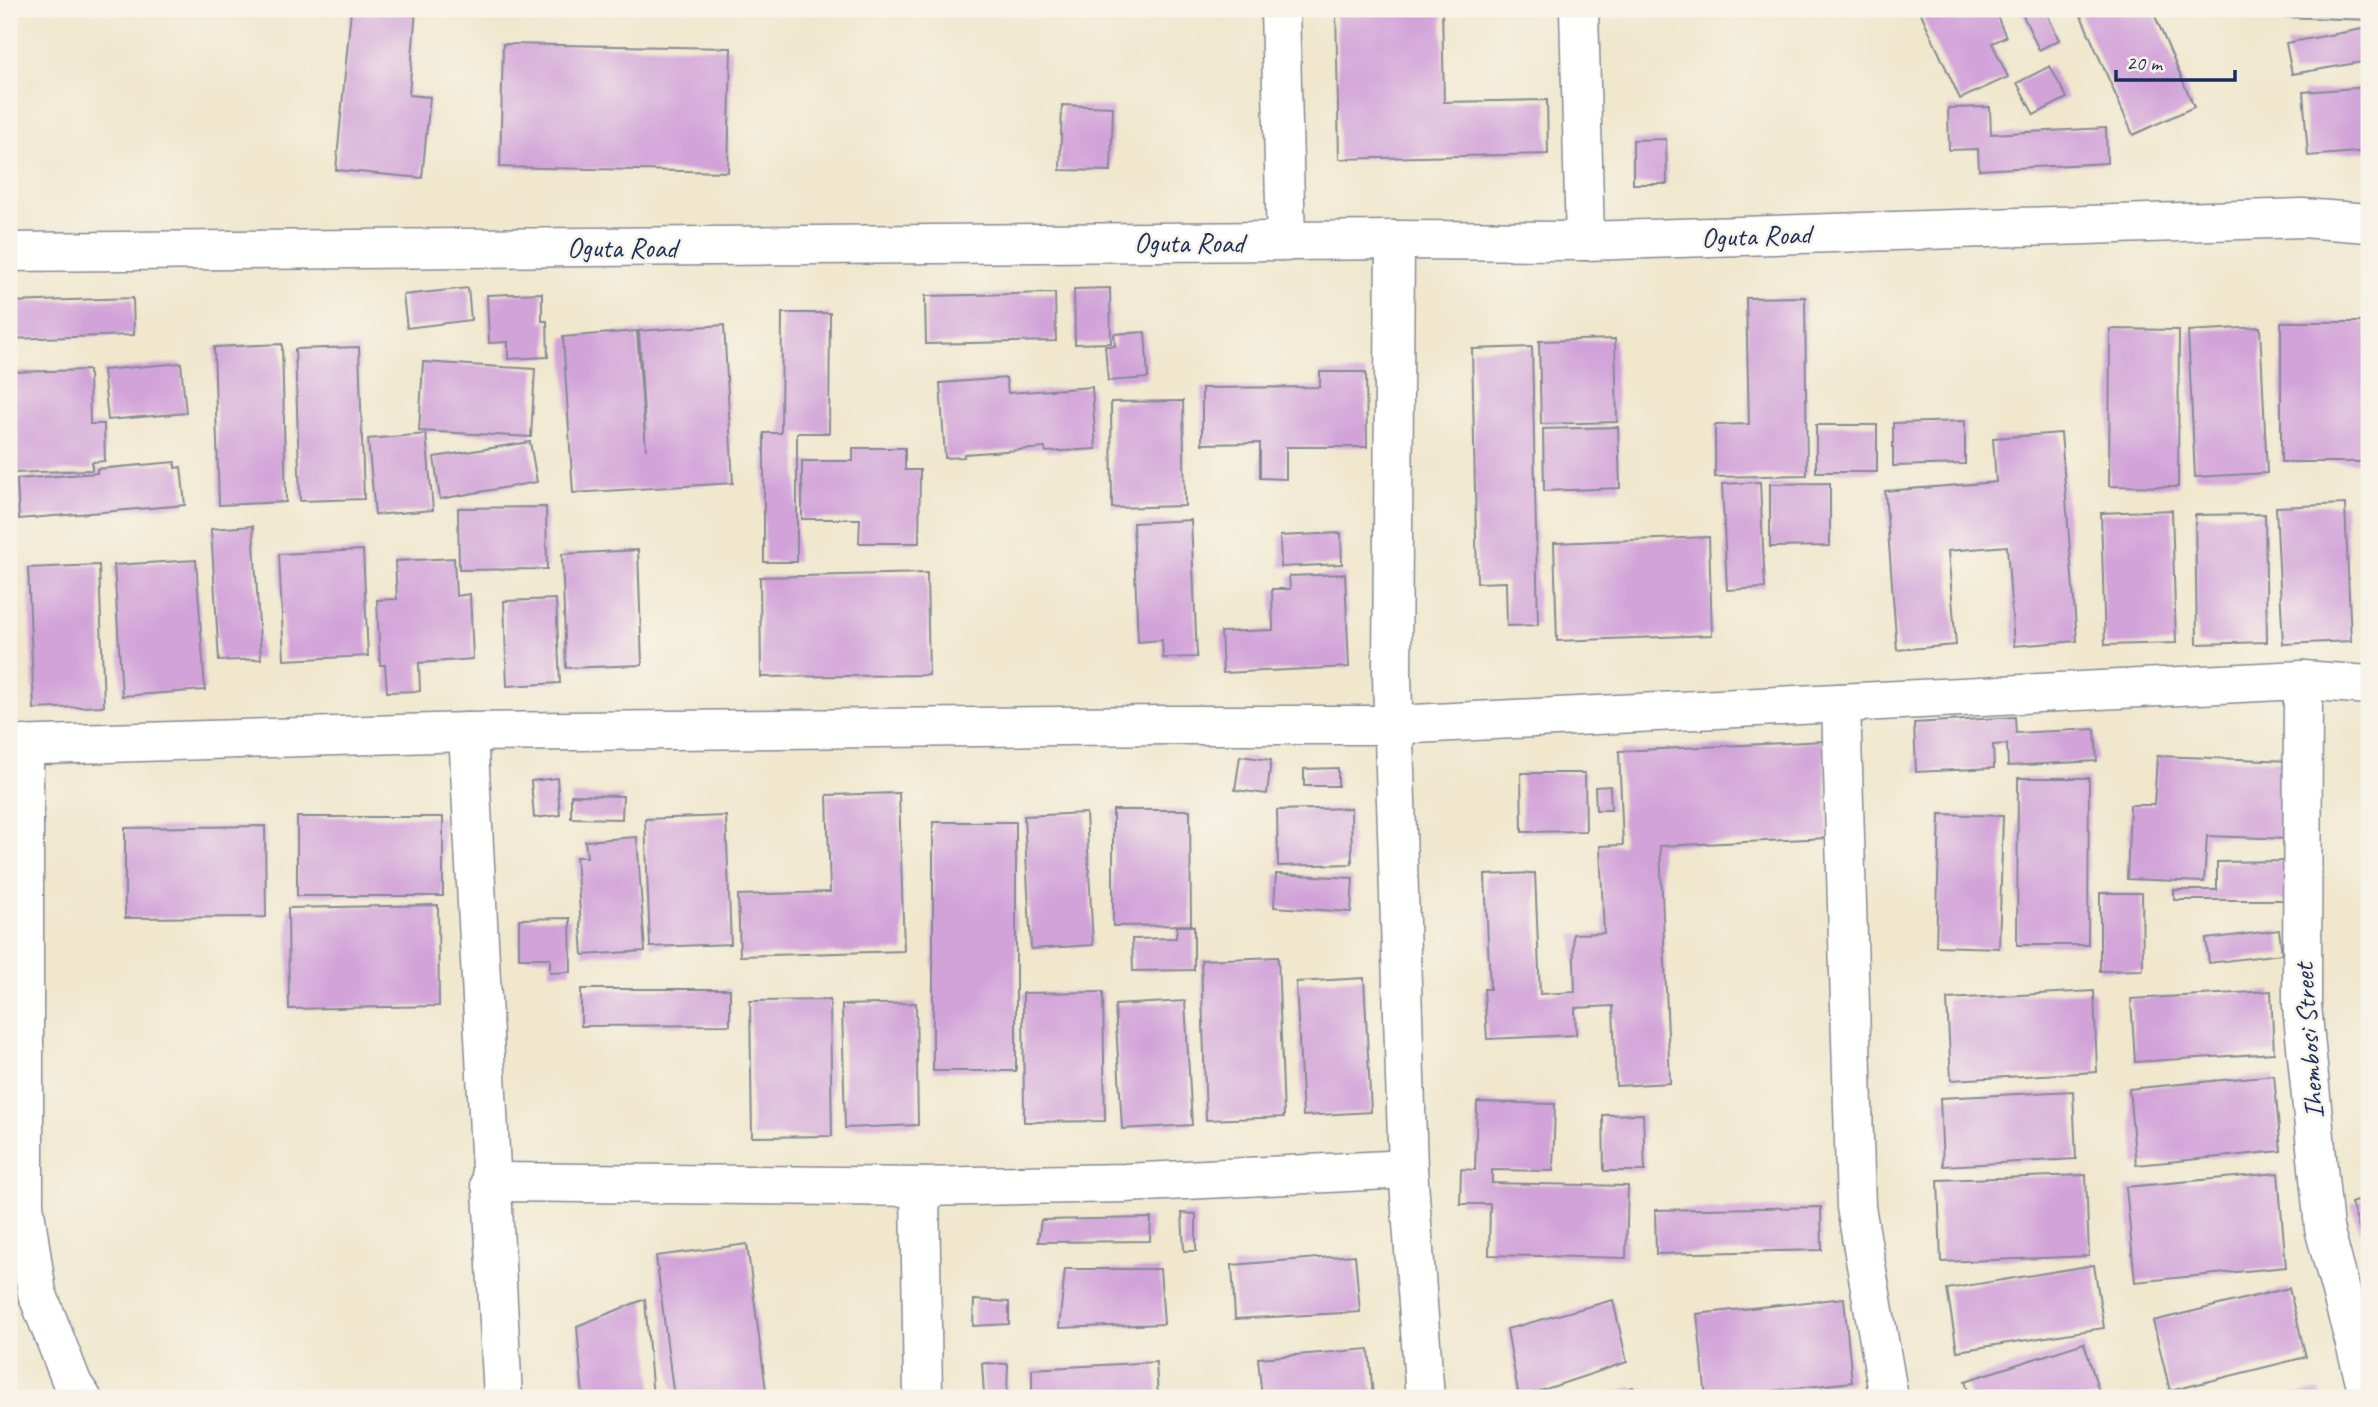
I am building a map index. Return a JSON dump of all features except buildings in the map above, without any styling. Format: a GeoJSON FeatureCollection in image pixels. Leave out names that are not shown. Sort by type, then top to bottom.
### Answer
{"type":"FeatureCollection","features":[{"type":"Feature","properties":{"kind":"street"},"geometry":{"type":"LineString","coordinates":[[1280,9],[1286,242]]}},
{"type":"Feature","properties":{"kind":"street"},"geometry":{"type":"LineString","coordinates":[[1579,9],[1585,241]]}},
{"type":"Feature","properties":{"kind":"street","name":"Oguta Road"},"geometry":{"type":"LineString","coordinates":[[9,252],[1395,240],[1585,241],[2302,218],[2369,223]]}},
{"type":"Feature","properties":{"kind":"street"},"geometry":{"type":"LineString","coordinates":[[1395,240],[1394,725],[1408,1170],[1425,1398]]}},
{"type":"Feature","properties":{"kind":"street"},"geometry":{"type":"LineString","coordinates":[[82,1398],[73,1385],[37,1293],[24,1205],[16,746],[468,732],[1394,725],[2303,680],[2369,685]]}},
{"type":"Feature","properties":{"kind":"street","name":"Ihembosi Street"},"geometry":{"type":"LineString","coordinates":[[2303,680],[2302,1006],[2324,1228],[2369,1396]]}},
{"type":"Feature","properties":{"kind":"street"},"geometry":{"type":"LineString","coordinates":[[1841,703],[1856,1207],[1889,1398]]}},
{"type":"Feature","properties":{"kind":"street"},"geometry":{"type":"LineString","coordinates":[[468,732],[503,1398]]}},
{"type":"Feature","properties":{"kind":"street"},"geometry":{"type":"LineString","coordinates":[[490,1182],[920,1187],[1125,1183],[1408,1170]]}},
{"type":"Feature","properties":{"kind":"street"},"geometry":{"type":"LineString","coordinates":[[920,1187],[923,1398]]}}]}
